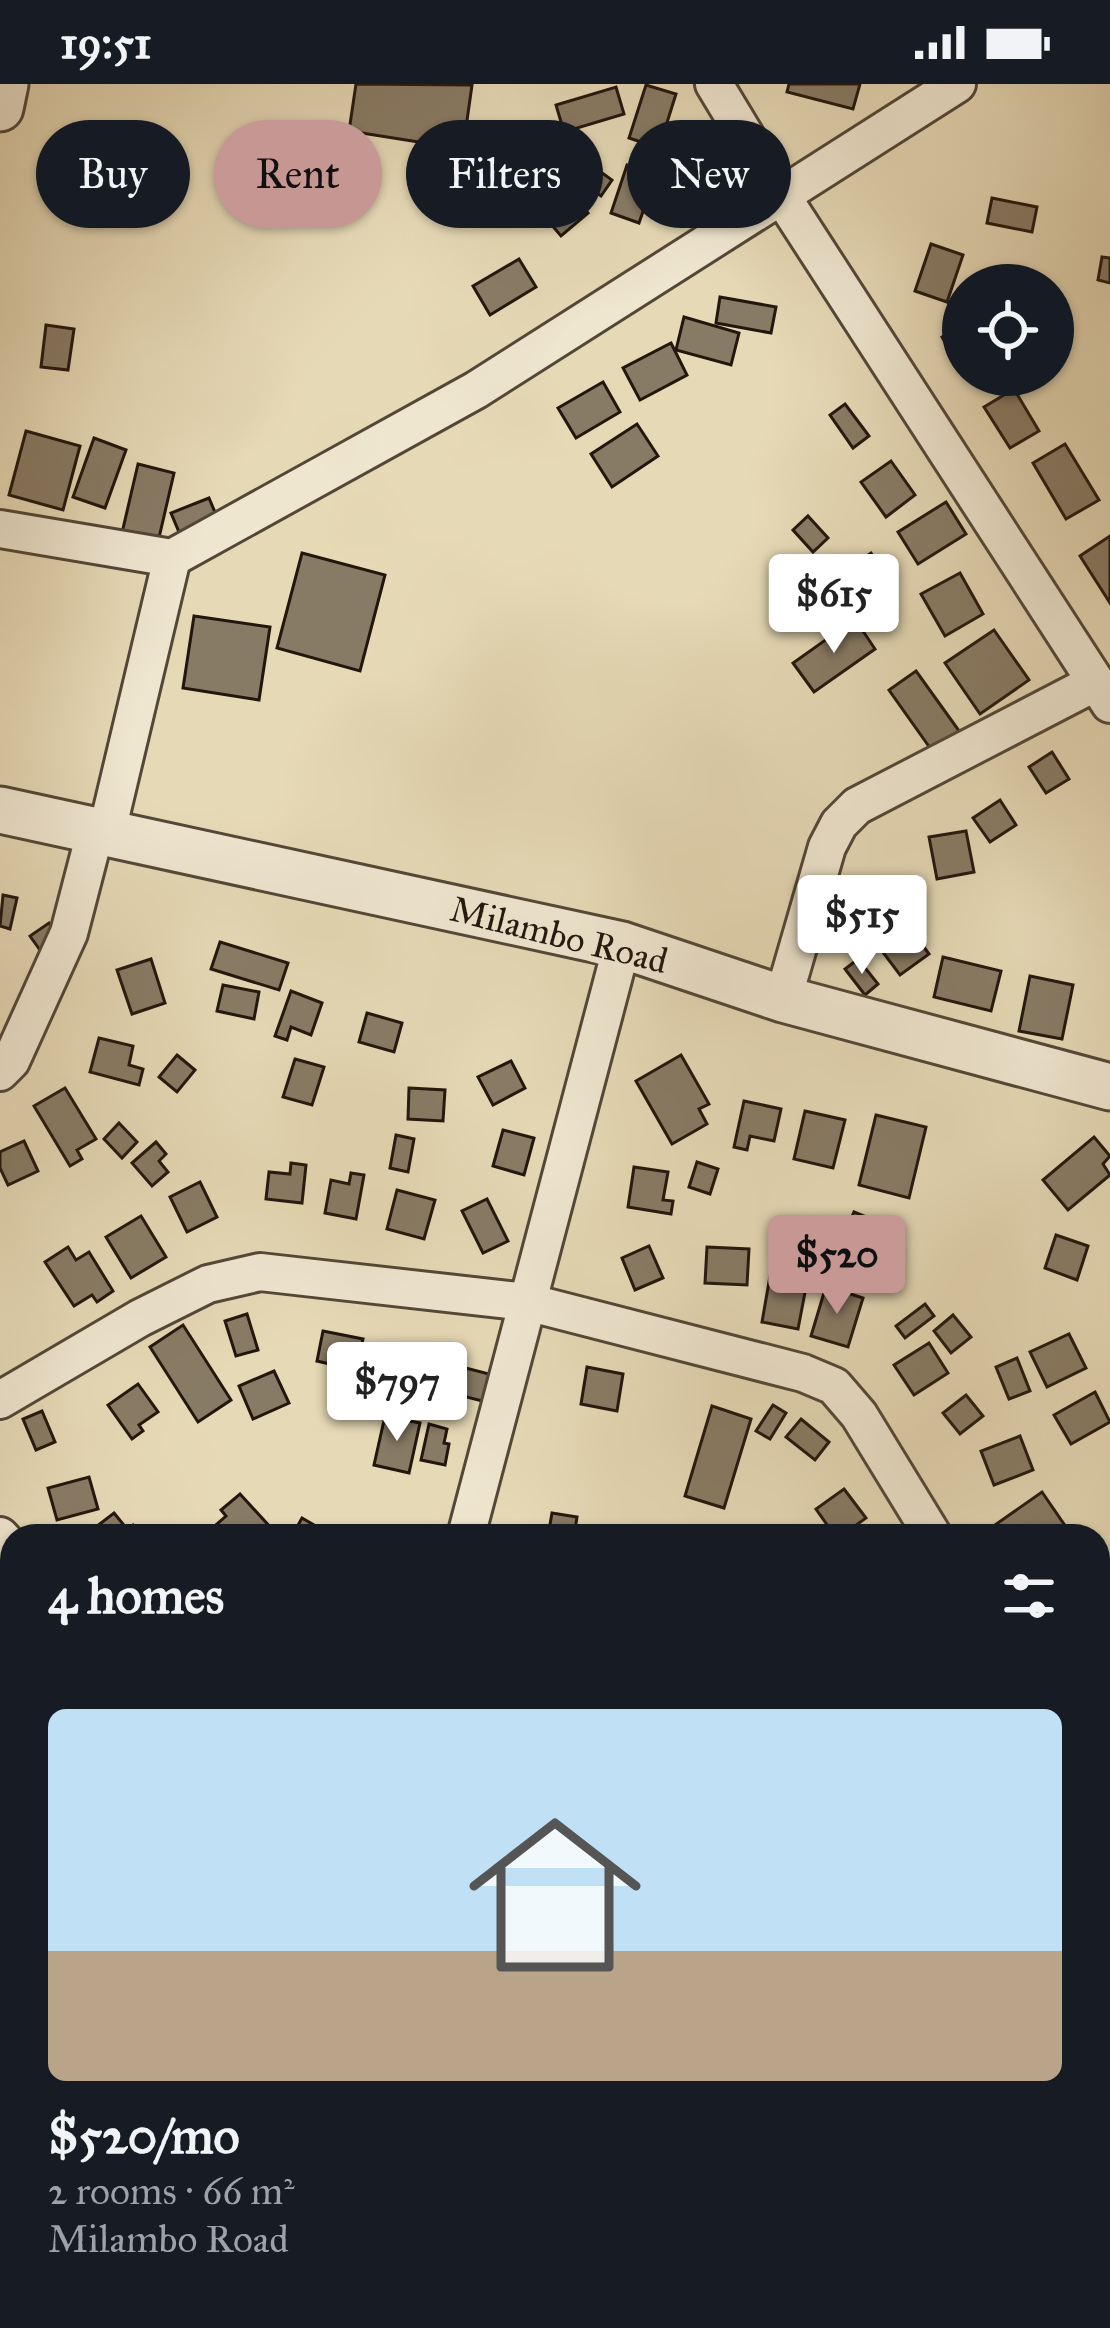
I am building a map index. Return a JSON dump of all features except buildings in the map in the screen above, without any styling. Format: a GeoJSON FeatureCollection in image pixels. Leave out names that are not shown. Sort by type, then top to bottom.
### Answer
{"type":"FeatureCollection","features":[{"type":"Feature","properties":{"kind":"street"},"geometry":{"type":"LineString","coordinates":[[0,107],[5,84]]}},
{"type":"Feature","properties":{"kind":"street"},"geometry":{"type":"LineString","coordinates":[[715,84],[736,120]]}},
{"type":"Feature","properties":{"kind":"street"},"geometry":{"type":"LineString","coordinates":[[791,189],[957,84]]}},
{"type":"Feature","properties":{"kind":"street"},"geometry":{"type":"LineString","coordinates":[[783,999],[827,847],[856,806],[1101,678],[791,210]]}},
{"type":"Feature","properties":{"kind":"street"},"geometry":{"type":"LineString","coordinates":[[0,530],[172,558],[476,390],[729,228]]}},
{"type":"Feature","properties":{"kind":"street"},"geometry":{"type":"LineString","coordinates":[[0,1072],[11,1061],[70,933],[102,830],[172,558]]}},
{"type":"Feature","properties":{"kind":"street","name":"Milambo Road"},"geometry":{"type":"LineString","coordinates":[[0,810],[622,945],[783,999],[1110,1088]]}},
{"type":"Feature","properties":{"kind":"street"},"geometry":{"type":"LineString","coordinates":[[469,1524],[622,945]]}},
{"type":"Feature","properties":{"kind":"street"},"geometry":{"type":"LineString","coordinates":[[0,1400],[208,1284],[260,1272],[527,1302],[803,1373],[834,1386],[860,1415],[926,1524]]}}]}
